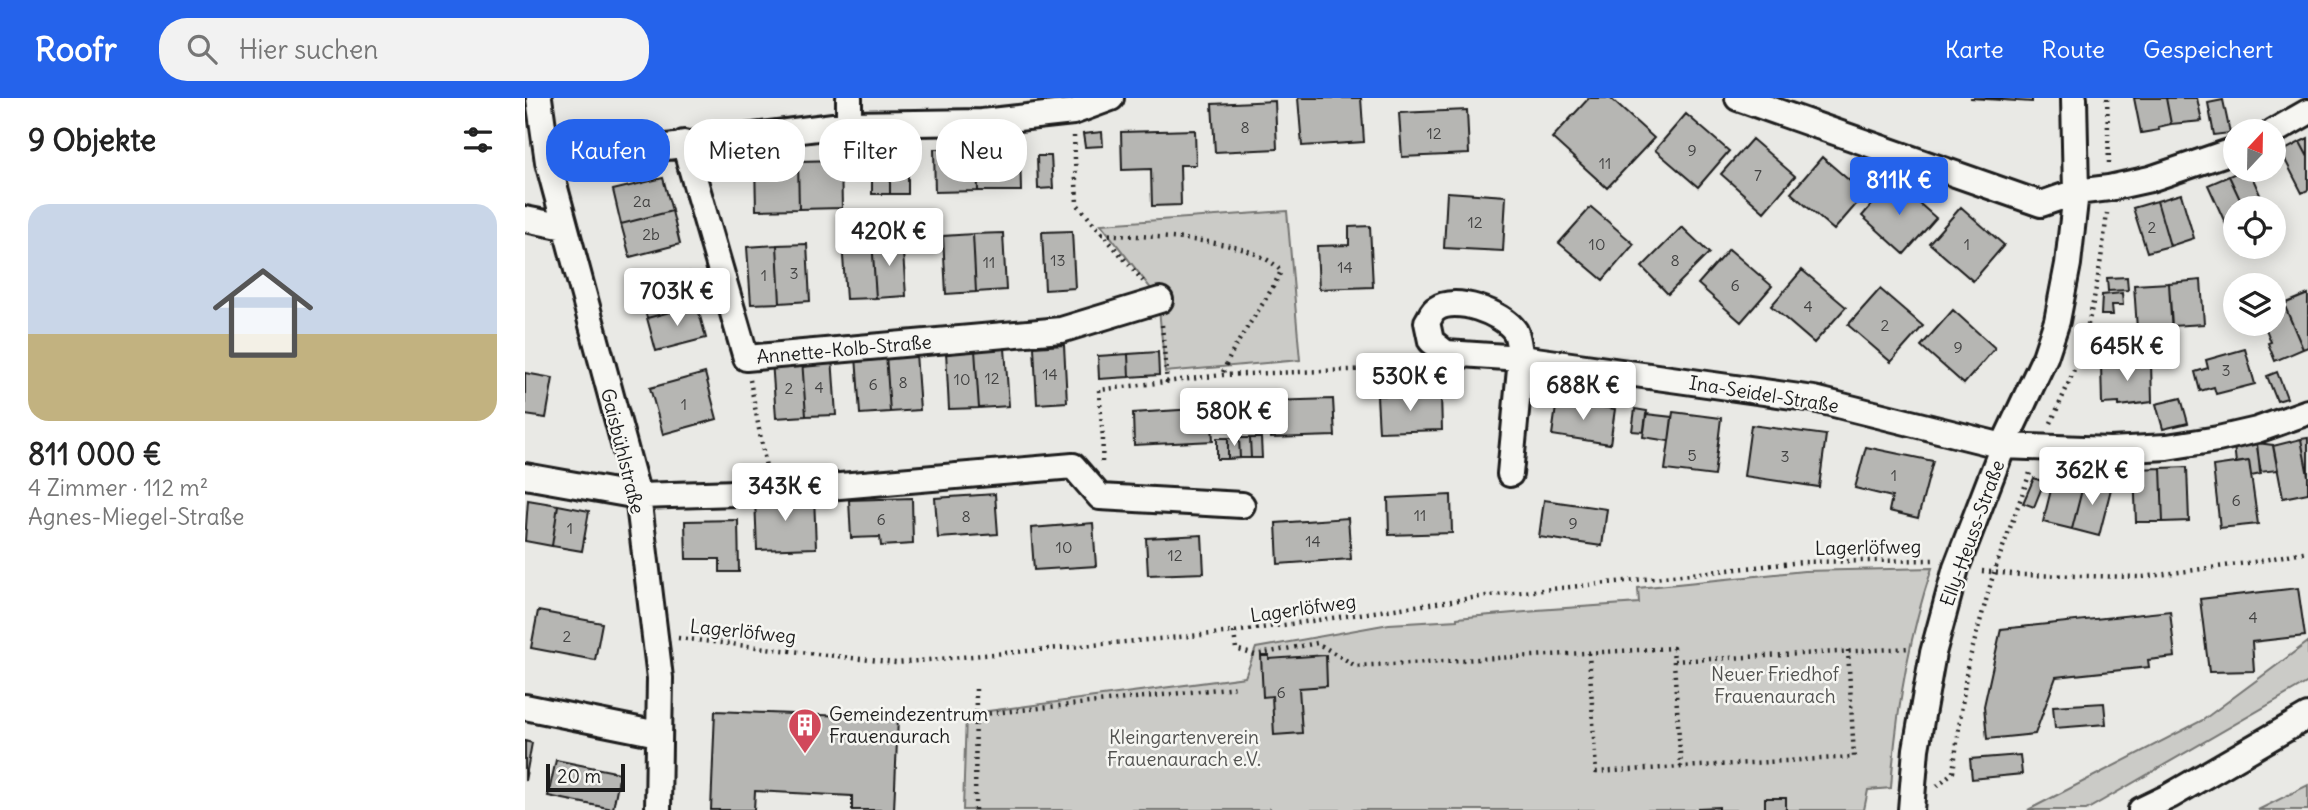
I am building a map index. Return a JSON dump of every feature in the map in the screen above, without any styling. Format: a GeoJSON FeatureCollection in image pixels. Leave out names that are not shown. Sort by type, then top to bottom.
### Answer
{"type":"FeatureCollection","features":[{"type":"Feature","properties":{"kind":"street","name":"Gaisbühlstraße"},"geometry":{"type":"LineString","coordinates":[[539,98],[546,148]]}},
{"type":"Feature","properties":{"kind":"street"},"geometry":{"type":"LineString","coordinates":[[849,98],[849,119]]}},
{"type":"Feature","properties":{"kind":"street"},"geometry":{"type":"LineString","coordinates":[[922,123],[982,122],[1073,112],[1111,98]]}},
{"type":"Feature","properties":{"kind":"street"},"geometry":{"type":"LineString","coordinates":[[1738,98],[2041,204],[2076,192],[2150,179],[2223,154]]}},
{"type":"Feature","properties":{"kind":"street","name":"Elly-Heuss-Straße"},"geometry":{"type":"LineString","coordinates":[[1911,810],[1916,749],[1933,653],[1955,568],[2003,446],[2045,357],[2057,321],[2068,264],[2076,192],[2074,98]]}},
{"type":"Feature","properties":{"kind":"street"},"geometry":{"type":"LineString","coordinates":[[2286,125],[2308,112]]}},
{"type":"Feature","properties":{"kind":"street"},"geometry":{"type":"LineString","coordinates":[[670,145],[684,143]]}},
{"type":"Feature","properties":{"kind":"street","name":"Gaisbühlstraße"},"geometry":{"type":"LineString","coordinates":[[553,182],[638,496],[660,678],[658,810]]}},
{"type":"Feature","properties":{"kind":"street","name":"Annette-Kolb-Straße"},"geometry":{"type":"LineString","coordinates":[[695,182],[746,358],[1061,330],[1160,300]]}},
{"type":"Feature","properties":{"kind":"street"},"geometry":{"type":"LineString","coordinates":[[525,219],[565,227]]}},
{"type":"Feature","properties":{"kind":"street"},"geometry":{"type":"LineString","coordinates":[[1446,353],[1431,341],[1427,322],[1434,309],[1449,303],[1474,306],[1491,312],[1515,331],[1521,358],[1510,474]]}},
{"type":"Feature","properties":{"kind":"street","name":"Ina-Seidel-Straße"},"geometry":{"type":"LineString","coordinates":[[1446,353],[1521,358],[1814,399],[2003,446],[2110,450],[2167,447],[2244,433],[2308,412]]}},
{"type":"Feature","properties":{"kind":"street"},"geometry":{"type":"LineString","coordinates":[[525,476],[638,496],[770,492],[1073,466],[1100,498],[1241,505]]}},
{"type":"Feature","properties":{"kind":"street"},"geometry":{"type":"LineString","coordinates":[[525,707],[659,734]]}},
{"type":"Feature","properties":{"kind":"street"},"geometry":{"type":"LineString","coordinates":[[2141,810],[2308,716]]}},
{"type":"Feature","properties":{"kind":"path"},"geometry":{"type":"LineString","coordinates":[[1073,112],[1077,204],[1160,300],[1167,383]]}},
{"type":"Feature","properties":{"kind":"path"},"geometry":{"type":"LineString","coordinates":[[1102,234],[1226,244],[1273,262],[1281,271],[1272,290],[1231,351],[1222,375]]}},
{"type":"Feature","properties":{"kind":"path"},"geometry":{"type":"LineString","coordinates":[[1100,498],[1103,439],[1099,390],[1222,375],[1374,369],[1446,353]]}},
{"type":"Feature","properties":{"kind":"path"},"geometry":{"type":"LineString","coordinates":[[746,358],[770,492]]}},
{"type":"Feature","properties":{"kind":"path","name":"Lagerlöfweg"},"geometry":{"type":"LineString","coordinates":[[653,635],[896,663],[1234,632],[1486,596],[1803,562],[1930,559],[1955,568],[2021,575],[2143,577],[2254,562],[2308,551]]}},
{"type":"Feature","properties":{"kind":"path"},"geometry":{"type":"LineString","coordinates":[[1234,632],[1236,649],[1255,655],[1317,643],[1356,666],[1673,648],[1681,767]]}},
{"type":"Feature","properties":{"kind":"path"},"geometry":{"type":"LineString","coordinates":[[1674,661],[1905,647]]}},
{"type":"Feature","properties":{"kind":"path"},"geometry":{"type":"LineString","coordinates":[[1589,653],[1596,772],[1854,757],[1848,650]]}},
{"type":"Feature","properties":{"kind":"path"},"geometry":{"type":"LineString","coordinates":[[975,810],[976,685]]}},
{"type":"Feature","properties":{"kind":"path"},"geometry":{"type":"LineString","coordinates":[[975,715],[1238,687]]}},
{"type":"Feature","properties":{"kind":"green space"},"geometry":{"type":"Polygon","coordinates":[[[1287,211],[1300,360],[1165,372],[1158,298],[1101,224],[1287,211]]]}},
{"type":"Feature","properties":{"kind":"green space","name":"Neuer Friedhof Frauenaurach"},"geometry":{"type":"Polygon","coordinates":[[[1932,568],[1904,676],[1891,788],[1868,790],[1864,810],[963,810],[966,714],[1245,677],[1256,648],[1389,624],[1639,603],[1638,588],[1804,571],[1932,568]]]}},
{"type":"Feature","properties":{"kind":"green space"},"geometry":{"type":"Polygon","coordinates":[[[2308,642],[2308,682],[2086,810],[2028,810],[2203,720],[2308,642]]]}},
{"type":"Feature","properties":{"kind":"green space"},"geometry":{"type":"Polygon","coordinates":[[[2308,785],[2308,810],[2258,810],[2308,785]]]}},
{"type":"Feature","properties":{"kind":"building"},"geometry":{"type":"Polygon","coordinates":[[[1298,98],[1361,98],[1364,142],[1302,146],[1298,98]]]}},
{"type":"Feature","properties":{"kind":"building"},"geometry":{"type":"Polygon","coordinates":[[[1589,98],[1610,98],[1654,138],[1607,188],[1552,138],[1589,98]]]}},
{"type":"Feature","properties":{"kind":"building"},"geometry":{"type":"Polygon","coordinates":[[[1970,98],[2032,98],[2032,102],[1970,98]]]}},
{"type":"Feature","properties":{"kind":"building"},"geometry":{"type":"Polygon","coordinates":[[[2134,98],[2166,98],[2171,124],[2158,127],[2159,130],[2141,133],[2134,98]]]}},
{"type":"Feature","properties":{"kind":"building"},"geometry":{"type":"Polygon","coordinates":[[[2166,98],[2197,98],[2202,121],[2171,124],[2166,98]]]}},
{"type":"Feature","properties":{"kind":"building"},"geometry":{"type":"Polygon","coordinates":[[[2223,100],[2227,119],[2223,119],[2223,134],[2214,135],[2208,103],[2223,100]]]}},
{"type":"Feature","properties":{"kind":"building"},"geometry":{"type":"Polygon","coordinates":[[[1275,101],[1277,149],[1215,152],[1212,104],[1275,101]]]}},
{"type":"Feature","properties":{"kind":"building"},"geometry":{"type":"Polygon","coordinates":[[[1467,110],[1469,154],[1402,157],[1399,113],[1467,110]]]}},
{"type":"Feature","properties":{"kind":"building"},"geometry":{"type":"Polygon","coordinates":[[[1686,114],[1729,151],[1698,187],[1655,150],[1686,114]]]}},
{"type":"Feature","properties":{"kind":"building"},"geometry":{"type":"Polygon","coordinates":[[[1195,130],[1196,165],[1180,165],[1181,205],[1152,206],[1151,169],[1122,170],[1121,132],[1195,130]]]}},
{"type":"Feature","properties":{"kind":"building"},"geometry":{"type":"Polygon","coordinates":[[[1102,132],[1103,146],[1085,147],[1083,134],[1102,132]]]}},
{"type":"Feature","properties":{"kind":"building"},"geometry":{"type":"Polygon","coordinates":[[[2308,138],[2308,157],[2300,142],[2308,138]]]}},
{"type":"Feature","properties":{"kind":"building"},"geometry":{"type":"Polygon","coordinates":[[[1752,139],[1795,176],[1764,212],[1721,174],[1752,139]]]}},
{"type":"Feature","properties":{"kind":"building"},"geometry":{"type":"Polygon","coordinates":[[[2300,142],[2308,157],[2308,190],[2302,193],[2286,162],[2286,149],[2300,142]]]}},
{"type":"Feature","properties":{"kind":"building"},"geometry":{"type":"Polygon","coordinates":[[[934,149],[936,182],[978,182],[978,191],[935,192],[934,149]]]}},
{"type":"Feature","properties":{"kind":"building"},"geometry":{"type":"Polygon","coordinates":[[[1037,156],[1051,156],[1053,188],[1038,189],[1037,156]]]}},
{"type":"Feature","properties":{"kind":"building"},"geometry":{"type":"Polygon","coordinates":[[[1822,157],[1865,194],[1834,230],[1791,193],[1822,157]]]}},
{"type":"Feature","properties":{"kind":"building"},"geometry":{"type":"Polygon","coordinates":[[[805,161],[819,161],[819,182],[841,182],[842,208],[799,209],[798,182],[805,182],[805,161]]]}},
{"type":"Feature","properties":{"kind":"building"},"geometry":{"type":"Polygon","coordinates":[[[2223,179],[2223,182],[2232,182],[2238,196],[2223,196],[2223,218],[2208,185],[2223,179]]]}},
{"type":"Feature","properties":{"kind":"building"},"geometry":{"type":"Polygon","coordinates":[[[1893,180],[1936,218],[1904,254],[1862,216],[1893,180]]]}},
{"type":"Feature","properties":{"kind":"building"},"geometry":{"type":"Polygon","coordinates":[[[646,182],[664,182],[672,211],[621,224],[613,190],[646,182]]]}},
{"type":"Feature","properties":{"kind":"building"},"geometry":{"type":"Polygon","coordinates":[[[755,182],[798,182],[799,209],[756,210],[755,182]]]}},
{"type":"Feature","properties":{"kind":"building"},"geometry":{"type":"Polygon","coordinates":[[[872,182],[890,182],[890,194],[872,194],[872,182]]]}},
{"type":"Feature","properties":{"kind":"building"},"geometry":{"type":"Polygon","coordinates":[[[890,182],[908,182],[908,194],[890,194],[890,182]]]}},
{"type":"Feature","properties":{"kind":"building"},"geometry":{"type":"Polygon","coordinates":[[[978,182],[1021,182],[1021,191],[978,191],[978,182]]]}},
{"type":"Feature","properties":{"kind":"building"},"geometry":{"type":"Polygon","coordinates":[[[2232,182],[2254,182],[2261,196],[2238,196],[2232,182]]]}},
{"type":"Feature","properties":{"kind":"building"},"geometry":{"type":"Polygon","coordinates":[[[1447,192],[1506,196],[1503,251],[1444,248],[1447,192]]]}},
{"type":"Feature","properties":{"kind":"building"},"geometry":{"type":"Polygon","coordinates":[[[2181,194],[2194,238],[2170,246],[2157,201],[2181,194]]]}},
{"type":"Feature","properties":{"kind":"building"},"geometry":{"type":"Polygon","coordinates":[[[2157,201],[2170,246],[2147,252],[2133,208],[2157,201]]]}},
{"type":"Feature","properties":{"kind":"building"},"geometry":{"type":"Polygon","coordinates":[[[1591,207],[1634,244],[1603,280],[1559,243],[1591,207]]]}},
{"type":"Feature","properties":{"kind":"building"},"geometry":{"type":"Polygon","coordinates":[[[1961,207],[2004,245],[1973,281],[1929,243],[1961,207]]]}},
{"type":"Feature","properties":{"kind":"building"},"geometry":{"type":"Polygon","coordinates":[[[672,211],[680,244],[630,257],[621,224],[672,211]]]}},
{"type":"Feature","properties":{"kind":"building"},"geometry":{"type":"Polygon","coordinates":[[[1370,226],[1373,287],[1319,289],[1317,246],[1349,245],[1349,227],[1370,226]]]}},
{"type":"Feature","properties":{"kind":"building"},"geometry":{"type":"Polygon","coordinates":[[[1682,227],[1709,253],[1668,294],[1642,267],[1682,227]]]}},
{"type":"Feature","properties":{"kind":"building"},"geometry":{"type":"Polygon","coordinates":[[[1072,231],[1075,288],[1045,290],[1042,232],[1072,231]]]}},
{"type":"Feature","properties":{"kind":"building"},"geometry":{"type":"Polygon","coordinates":[[[1003,233],[1006,290],[976,292],[973,234],[1003,233]]]}},
{"type":"Feature","properties":{"kind":"building"},"geometry":{"type":"Polygon","coordinates":[[[973,234],[976,292],[946,294],[943,236],[973,234]]]}},
{"type":"Feature","properties":{"kind":"building"},"geometry":{"type":"Polygon","coordinates":[[[902,238],[906,296],[876,298],[872,240],[902,238]]]}},
{"type":"Feature","properties":{"kind":"building"},"geometry":{"type":"Polygon","coordinates":[[[872,240],[876,298],[846,299],[842,242],[872,240]]]}},
{"type":"Feature","properties":{"kind":"building"},"geometry":{"type":"Polygon","coordinates":[[[807,244],[810,301],[780,303],[777,245],[807,244]]]}},
{"type":"Feature","properties":{"kind":"building"},"geometry":{"type":"Polygon","coordinates":[[[777,245],[780,303],[751,304],[747,247],[777,245]]]}},
{"type":"Feature","properties":{"kind":"building"},"geometry":{"type":"Polygon","coordinates":[[[1729,249],[1772,286],[1741,322],[1698,284],[1729,249]]]}},
{"type":"Feature","properties":{"kind":"building"},"geometry":{"type":"Polygon","coordinates":[[[1802,270],[1846,307],[1814,343],[1771,306],[1802,270]]]}},
{"type":"Feature","properties":{"kind":"building"},"geometry":{"type":"Polygon","coordinates":[[[689,272],[697,305],[647,318],[638,285],[689,272]]]}},
{"type":"Feature","properties":{"kind":"building"},"geometry":{"type":"Polygon","coordinates":[[[2127,277],[2128,290],[2108,291],[2107,278],[2127,277]]]}},
{"type":"Feature","properties":{"kind":"building"},"geometry":{"type":"Polygon","coordinates":[[[2201,280],[2204,324],[2172,326],[2169,283],[2201,280]]]}},
{"type":"Feature","properties":{"kind":"building"},"geometry":{"type":"Polygon","coordinates":[[[2169,283],[2172,336],[2154,337],[2153,328],[2137,329],[2134,285],[2169,283]]]}},
{"type":"Feature","properties":{"kind":"building"},"geometry":{"type":"Polygon","coordinates":[[[1880,289],[1923,326],[1891,362],[1848,325],[1880,289]]]}},
{"type":"Feature","properties":{"kind":"building"},"geometry":{"type":"Polygon","coordinates":[[[2122,293],[2123,305],[2112,305],[2113,315],[2101,315],[2102,295],[2122,293]]]}},
{"type":"Feature","properties":{"kind":"building"},"geometry":{"type":"Polygon","coordinates":[[[2308,294],[2308,347],[2303,349],[2286,303],[2308,294]]]}},
{"type":"Feature","properties":{"kind":"building"},"geometry":{"type":"Polygon","coordinates":[[[697,305],[706,338],[656,351],[647,318],[697,305]]]}},
{"type":"Feature","properties":{"kind":"building"},"geometry":{"type":"Polygon","coordinates":[[[2286,309],[2303,349],[2275,361],[2268,343],[2271,342],[2269,336],[2286,336],[2286,309]]]}},
{"type":"Feature","properties":{"kind":"building"},"geometry":{"type":"Polygon","coordinates":[[[1953,310],[1995,348],[1964,384],[1921,346],[1953,310]]]}},
{"type":"Feature","properties":{"kind":"building"},"geometry":{"type":"Polygon","coordinates":[[[1064,345],[1067,402],[1037,404],[1034,347],[1064,345]]]}},
{"type":"Feature","properties":{"kind":"building"},"geometry":{"type":"Polygon","coordinates":[[[1005,348],[1009,406],[979,408],[975,350],[1005,348]]]}},
{"type":"Feature","properties":{"kind":"building"},"geometry":{"type":"Polygon","coordinates":[[[2245,349],[2255,384],[2216,394],[2214,387],[2200,391],[2195,372],[2208,368],[2206,360],[2245,349]]]}},
{"type":"Feature","properties":{"kind":"building"},"geometry":{"type":"Polygon","coordinates":[[[975,350],[979,408],[949,409],[946,351],[975,350]]]}},
{"type":"Feature","properties":{"kind":"building"},"geometry":{"type":"Polygon","coordinates":[[[1158,352],[1159,375],[1129,377],[1128,354],[1158,352]]]}},
{"type":"Feature","properties":{"kind":"building"},"geometry":{"type":"Polygon","coordinates":[[[916,353],[920,410],[890,412],[886,354],[916,353]]]}},
{"type":"Feature","properties":{"kind":"building"},"geometry":{"type":"Polygon","coordinates":[[[886,354],[890,412],[860,414],[856,356],[886,354]]]}},
{"type":"Feature","properties":{"kind":"building"},"geometry":{"type":"Polygon","coordinates":[[[1128,354],[1129,377],[1099,379],[1098,356],[1128,354]]]}},
{"type":"Feature","properties":{"kind":"building"},"geometry":{"type":"Polygon","coordinates":[[[832,357],[836,415],[806,416],[802,359],[832,357]]]}},
{"type":"Feature","properties":{"kind":"building"},"geometry":{"type":"Polygon","coordinates":[[[802,359],[806,416],[776,418],[772,360],[802,359]]]}},
{"type":"Feature","properties":{"kind":"building"},"geometry":{"type":"Polygon","coordinates":[[[2136,360],[2136,363],[2151,362],[2152,402],[2119,406],[2119,403],[2102,404],[2101,364],[2136,360]]]}},
{"type":"Feature","properties":{"kind":"building"},"geometry":{"type":"Polygon","coordinates":[[[2277,372],[2287,398],[2277,401],[2267,376],[2277,372]]]}},
{"type":"Feature","properties":{"kind":"building"},"geometry":{"type":"Polygon","coordinates":[[[525,373],[553,378],[546,418],[525,415],[525,373]]]}},
{"type":"Feature","properties":{"kind":"building"},"geometry":{"type":"Polygon","coordinates":[[[705,373],[717,419],[663,434],[650,388],[705,373]]]}},
{"type":"Feature","properties":{"kind":"building"},"geometry":{"type":"Polygon","coordinates":[[[1441,393],[1442,430],[1379,432],[1377,396],[1441,393]]]}},
{"type":"Feature","properties":{"kind":"building"},"geometry":{"type":"Polygon","coordinates":[[[2181,398],[2188,423],[2163,429],[2156,404],[2181,398]]]}},
{"type":"Feature","properties":{"kind":"building"},"geometry":{"type":"Polygon","coordinates":[[[1333,399],[1335,436],[1271,438],[1270,401],[1333,399]]]}},
{"type":"Feature","properties":{"kind":"building"},"geometry":{"type":"Polygon","coordinates":[[[1557,400],[1615,409],[1610,444],[1552,435],[1557,400]]]}},
{"type":"Feature","properties":{"kind":"building"},"geometry":{"type":"Polygon","coordinates":[[[1211,408],[1213,441],[1134,445],[1133,413],[1211,408]]]}},
{"type":"Feature","properties":{"kind":"building"},"geometry":{"type":"Polygon","coordinates":[[[1635,409],[1647,411],[1644,432],[1632,431],[1635,409]]]}},
{"type":"Feature","properties":{"kind":"building"},"geometry":{"type":"Polygon","coordinates":[[[1673,412],[1721,418],[1714,476],[1665,470],[1673,412]]]}},
{"type":"Feature","properties":{"kind":"building"},"geometry":{"type":"Polygon","coordinates":[[[1646,414],[1672,417],[1669,441],[1643,437],[1646,414]]]}},
{"type":"Feature","properties":{"kind":"building"},"geometry":{"type":"Polygon","coordinates":[[[1751,425],[1826,435],[1819,487],[1744,476],[1751,425]]]}},
{"type":"Feature","properties":{"kind":"building"},"geometry":{"type":"Polygon","coordinates":[[[1217,438],[1228,438],[1228,459],[1217,459],[1217,438]]]}},
{"type":"Feature","properties":{"kind":"building"},"geometry":{"type":"Polygon","coordinates":[[[1228,438],[1239,438],[1240,458],[1228,459],[1228,438]]]}},
{"type":"Feature","properties":{"kind":"building"},"geometry":{"type":"Polygon","coordinates":[[[1239,438],[1250,438],[1251,458],[1240,458],[1239,438]]]}},
{"type":"Feature","properties":{"kind":"building"},"geometry":{"type":"Polygon","coordinates":[[[1250,438],[1261,438],[1262,458],[1251,458],[1250,438]]]}},
{"type":"Feature","properties":{"kind":"building"},"geometry":{"type":"Polygon","coordinates":[[[2308,438],[2308,476],[2301,439],[2308,438]]]}},
{"type":"Feature","properties":{"kind":"building"},"geometry":{"type":"Polygon","coordinates":[[[2301,439],[2308,476],[2308,493],[2283,498],[2273,446],[2301,439]]]}},
{"type":"Feature","properties":{"kind":"building"},"geometry":{"type":"Polygon","coordinates":[[[2256,440],[2261,474],[2251,476],[2249,461],[2236,463],[2234,445],[2256,440]]]}},
{"type":"Feature","properties":{"kind":"building"},"geometry":{"type":"Polygon","coordinates":[[[2257,443],[2273,445],[2278,470],[2260,472],[2257,443]]]}},
{"type":"Feature","properties":{"kind":"building"},"geometry":{"type":"Polygon","coordinates":[[[1866,447],[1933,461],[1918,518],[1889,511],[1892,497],[1855,488],[1866,447]]]}},
{"type":"Feature","properties":{"kind":"building"},"geometry":{"type":"Polygon","coordinates":[[[2249,461],[2258,524],[2220,528],[2213,466],[2249,461]]]}},
{"type":"Feature","properties":{"kind":"building"},"geometry":{"type":"Polygon","coordinates":[[[2133,462],[2134,482],[2111,483],[2110,463],[2133,462]]]}},
{"type":"Feature","properties":{"kind":"building"},"geometry":{"type":"Polygon","coordinates":[[[2187,467],[2189,521],[2163,522],[2161,468],[2187,467]]]}},
{"type":"Feature","properties":{"kind":"building"},"geometry":{"type":"Polygon","coordinates":[[[2161,468],[2163,522],[2136,522],[2134,469],[2161,468]]]}},
{"type":"Feature","properties":{"kind":"building"},"geometry":{"type":"Polygon","coordinates":[[[2056,470],[2085,478],[2072,529],[2043,522],[2056,470]]]}},
{"type":"Feature","properties":{"kind":"building"},"geometry":{"type":"Polygon","coordinates":[[[2034,478],[2044,482],[2034,507],[2023,503],[2034,478]]]}},
{"type":"Feature","properties":{"kind":"building"},"geometry":{"type":"Polygon","coordinates":[[[2085,478],[2112,485],[2099,536],[2072,529],[2085,478]]]}},
{"type":"Feature","properties":{"kind":"building"},"geometry":{"type":"Polygon","coordinates":[[[995,494],[998,534],[938,538],[935,498],[995,494]]]}},
{"type":"Feature","properties":{"kind":"building"},"geometry":{"type":"Polygon","coordinates":[[[1451,495],[1452,533],[1389,535],[1388,498],[1451,495]]]}},
{"type":"Feature","properties":{"kind":"building"},"geometry":{"type":"Polygon","coordinates":[[[814,496],[816,548],[757,550],[755,498],[814,496]]]}},
{"type":"Feature","properties":{"kind":"building"},"geometry":{"type":"Polygon","coordinates":[[[912,498],[913,544],[881,546],[880,537],[851,538],[849,500],[912,498]]]}},
{"type":"Feature","properties":{"kind":"building"},"geometry":{"type":"Polygon","coordinates":[[[528,500],[558,505],[552,546],[525,541],[528,500]]]}},
{"type":"Feature","properties":{"kind":"building"},"geometry":{"type":"Polygon","coordinates":[[[1544,500],[1607,509],[1602,546],[1539,537],[1544,500]]]}},
{"type":"Feature","properties":{"kind":"building"},"geometry":{"type":"Polygon","coordinates":[[[558,505],[589,511],[582,551],[552,546],[558,505]]]}},
{"type":"Feature","properties":{"kind":"building"},"geometry":{"type":"Polygon","coordinates":[[[1348,518],[1351,559],[1278,564],[1276,523],[1348,518]]]}},
{"type":"Feature","properties":{"kind":"building"},"geometry":{"type":"Polygon","coordinates":[[[738,520],[739,572],[720,572],[720,559],[686,559],[685,521],[738,520]]]}},
{"type":"Feature","properties":{"kind":"building"},"geometry":{"type":"Polygon","coordinates":[[[1093,523],[1096,566],[1034,570],[1031,528],[1093,523]]]}},
{"type":"Feature","properties":{"kind":"building"},"geometry":{"type":"Polygon","coordinates":[[[1202,535],[1204,573],[1148,575],[1146,538],[1202,535]]]}},
{"type":"Feature","properties":{"kind":"building"},"geometry":{"type":"Polygon","coordinates":[[[2298,588],[2305,636],[2252,642],[2254,671],[2209,672],[2200,599],[2298,588]]]}},
{"type":"Feature","properties":{"kind":"building"},"geometry":{"type":"Polygon","coordinates":[[[538,611],[602,623],[595,660],[531,648],[538,611]]]}},
{"type":"Feature","properties":{"kind":"building"},"geometry":{"type":"Polygon","coordinates":[[[2170,611],[2175,657],[2148,660],[2149,667],[2056,677],[2035,734],[1987,739],[1984,706],[2001,629],[2170,611]]]}},
{"type":"Feature","properties":{"kind":"building"},"geometry":{"type":"Polygon","coordinates":[[[1326,655],[1327,686],[1299,688],[1302,733],[1274,735],[1272,696],[1263,697],[1261,656],[1269,656],[1269,659],[1326,655]]]}},
{"type":"Feature","properties":{"kind":"building"},"geometry":{"type":"Polygon","coordinates":[[[2104,703],[2106,724],[2055,728],[2053,706],[2104,703]]]}},
{"type":"Feature","properties":{"kind":"building","name":"Gemeindezentrum Frauenaurach"},"geometry":{"type":"Polygon","coordinates":[[[715,711],[898,718],[894,810],[852,810],[852,796],[755,791],[754,810],[711,810],[715,711]]]}},
{"type":"Feature","properties":{"kind":"building"},"geometry":{"type":"Polygon","coordinates":[[[525,741],[532,743],[525,781],[525,741]]]}},
{"type":"Feature","properties":{"kind":"building"},"geometry":{"type":"Polygon","coordinates":[[[2020,755],[2022,774],[1972,779],[1970,759],[2020,755]]]}},
{"type":"Feature","properties":{"kind":"building"},"geometry":{"type":"Polygon","coordinates":[[[556,760],[620,773],[613,809],[548,796],[556,760]]]}},
{"type":"Feature","properties":{"kind":"building"},"geometry":{"type":"Polygon","coordinates":[[[1765,798],[1786,798],[1786,810],[1765,810],[1765,798]]]}},
{"type":"Feature","properties":{"kind":"building"},"geometry":{"type":"Polygon","coordinates":[[[1719,807],[1719,810],[1698,810],[1698,808],[1719,807]]]}},
{"type":"Feature","properties":{"kind":"place","name":"Gemeindezentrum Frauenaurach"},"geometry":{"type":"Point","coordinates":[805,755]}},
{"type":"Feature","properties":{"kind":"park label","name":"Kleingartenverein Frauenaurach e.V."},"geometry":{"type":"Point","coordinates":[1184,748]}}]}
